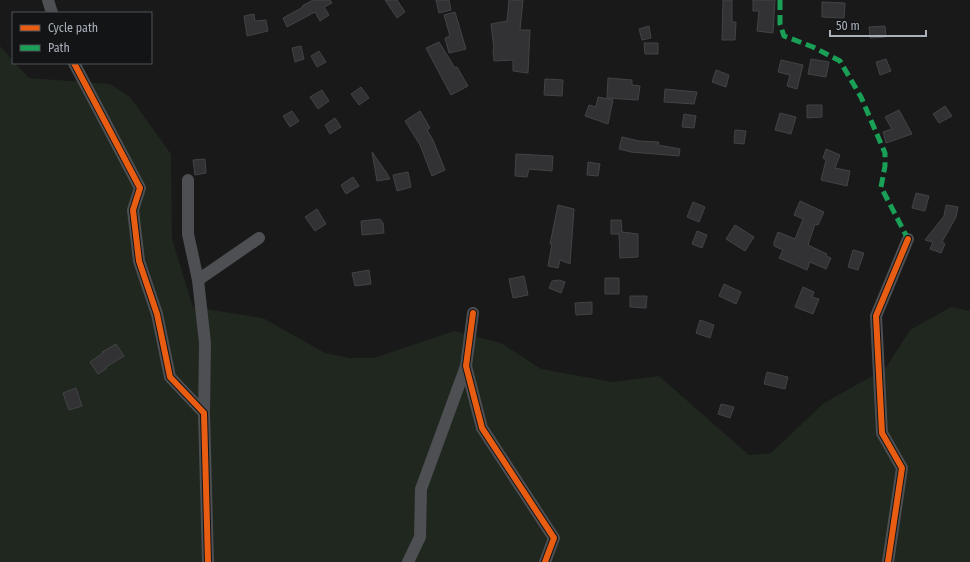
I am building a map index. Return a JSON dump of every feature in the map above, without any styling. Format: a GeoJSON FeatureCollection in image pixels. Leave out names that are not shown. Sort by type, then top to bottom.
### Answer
{"type":"FeatureCollection","features":[{"type":"Feature","properties":{"kind":"street"},"geometry":{"type":"LineString","coordinates":[[48,0],[52,12]]}},
{"type":"Feature","properties":{"kind":"street"},"geometry":{"type":"LineString","coordinates":[[75,64],[140,188],[133,210],[139,260],[157,314],[170,377],[204,413]]}},
{"type":"Feature","properties":{"kind":"street"},"geometry":{"type":"LineString","coordinates":[[188,180],[188,234],[198,280],[205,343],[204,413],[208,562]]}},
{"type":"Feature","properties":{"kind":"street"},"geometry":{"type":"LineString","coordinates":[[198,280],[259,238]]}},
{"type":"Feature","properties":{"kind":"street"},"geometry":{"type":"LineString","coordinates":[[888,562],[902,468],[882,433],[876,316],[908,239]]}},
{"type":"Feature","properties":{"kind":"street"},"geometry":{"type":"LineString","coordinates":[[408,562],[420,537],[421,489],[466,366],[473,313]]}},
{"type":"Feature","properties":{"kind":"street"},"geometry":{"type":"LineString","coordinates":[[466,366],[482,428],[554,538],[545,562]]}},
{"type":"Feature","properties":{"kind":"shaded area"},"geometry":{"type":"Polygon","coordinates":[[[0,46],[12,60],[12,64],[16,64],[29,78],[110,84],[130,97],[171,154],[172,239],[193,307],[263,318],[325,353],[350,358],[374,358],[454,331],[501,343],[541,369],[613,382],[659,376],[749,455],[771,453],[824,403],[885,369],[910,330],[951,307],[970,311],[970,562],[0,562],[0,46]]]}},
{"type":"Feature","properties":{"kind":"building"},"geometry":{"type":"Polygon","coordinates":[[[313,0],[330,0],[332,3],[324,7],[329,15],[320,21],[315,12],[287,27],[283,18],[313,0]]]}},
{"type":"Feature","properties":{"kind":"building"},"geometry":{"type":"Polygon","coordinates":[[[385,0],[397,0],[405,12],[397,18],[385,0]]]}},
{"type":"Feature","properties":{"kind":"building"},"geometry":{"type":"Polygon","coordinates":[[[436,0],[449,0],[451,10],[439,13],[436,0]]]}},
{"type":"Feature","properties":{"kind":"building"},"geometry":{"type":"Polygon","coordinates":[[[509,0],[523,0],[520,30],[530,30],[528,73],[513,71],[513,60],[494,61],[491,24],[507,21],[509,0]]]}},
{"type":"Feature","properties":{"kind":"building"},"geometry":{"type":"Polygon","coordinates":[[[723,0],[732,0],[732,22],[736,22],[735,40],[722,40],[723,0]]]}},
{"type":"Feature","properties":{"kind":"building"},"geometry":{"type":"Polygon","coordinates":[[[753,0],[775,0],[773,33],[757,31],[759,11],[753,11],[753,0]]]}},
{"type":"Feature","properties":{"kind":"building"},"geometry":{"type":"Polygon","coordinates":[[[822,2],[845,3],[844,18],[822,17],[822,2]]]}},
{"type":"Feature","properties":{"kind":"building"},"geometry":{"type":"Polygon","coordinates":[[[455,12],[466,49],[449,53],[445,38],[450,36],[444,15],[455,12]]]}},
{"type":"Feature","properties":{"kind":"building"},"geometry":{"type":"Polygon","coordinates":[[[254,14],[255,21],[266,20],[268,31],[247,36],[244,16],[254,14]]]}},
{"type":"Feature","properties":{"kind":"building"},"geometry":{"type":"Polygon","coordinates":[[[649,26],[651,38],[642,40],[639,29],[649,26]]]}},
{"type":"Feature","properties":{"kind":"building"},"geometry":{"type":"Polygon","coordinates":[[[885,26],[886,37],[870,38],[869,27],[885,26]]]}},
{"type":"Feature","properties":{"kind":"building"},"geometry":{"type":"Polygon","coordinates":[[[439,42],[455,68],[457,67],[468,86],[451,95],[426,48],[439,42]]]}},
{"type":"Feature","properties":{"kind":"building"},"geometry":{"type":"Polygon","coordinates":[[[644,43],[658,43],[658,54],[645,54],[644,43]]]}},
{"type":"Feature","properties":{"kind":"building"},"geometry":{"type":"Polygon","coordinates":[[[301,46],[304,59],[295,62],[292,48],[301,46]]]}},
{"type":"Feature","properties":{"kind":"building"},"geometry":{"type":"Polygon","coordinates":[[[319,51],[326,62],[317,67],[311,56],[319,51]]]}},
{"type":"Feature","properties":{"kind":"building"},"geometry":{"type":"Polygon","coordinates":[[[811,59],[829,62],[826,77],[808,74],[811,59]]]}},
{"type":"Feature","properties":{"kind":"building"},"geometry":{"type":"Polygon","coordinates":[[[886,59],[891,71],[880,75],[876,62],[886,59]]]}},
{"type":"Feature","properties":{"kind":"building"},"geometry":{"type":"Polygon","coordinates":[[[781,60],[803,65],[797,89],[787,86],[790,75],[778,72],[781,60]]]}},
{"type":"Feature","properties":{"kind":"building"},"geometry":{"type":"Polygon","coordinates":[[[716,70],[729,75],[726,87],[712,82],[716,70]]]}},
{"type":"Feature","properties":{"kind":"building"},"geometry":{"type":"Polygon","coordinates":[[[608,78],[632,80],[632,85],[640,86],[638,100],[607,98],[608,78]]]}},
{"type":"Feature","properties":{"kind":"building"},"geometry":{"type":"Polygon","coordinates":[[[545,79],[563,80],[562,96],[544,95],[545,79]]]}},
{"type":"Feature","properties":{"kind":"building"},"geometry":{"type":"Polygon","coordinates":[[[361,87],[369,98],[359,105],[351,94],[361,87]]]}},
{"type":"Feature","properties":{"kind":"building"},"geometry":{"type":"Polygon","coordinates":[[[665,89],[697,92],[694,104],[664,102],[665,89]]]}},
{"type":"Feature","properties":{"kind":"building"},"geometry":{"type":"Polygon","coordinates":[[[322,90],[329,101],[318,109],[310,97],[322,90]]]}},
{"type":"Feature","properties":{"kind":"building"},"geometry":{"type":"Polygon","coordinates":[[[598,97],[613,100],[608,124],[585,116],[589,105],[596,107],[598,97]]]}},
{"type":"Feature","properties":{"kind":"building"},"geometry":{"type":"Polygon","coordinates":[[[807,105],[822,105],[822,117],[807,118],[807,105]]]}},
{"type":"Feature","properties":{"kind":"building"},"geometry":{"type":"Polygon","coordinates":[[[945,106],[952,116],[939,123],[933,114],[945,106]]]}},
{"type":"Feature","properties":{"kind":"building"},"geometry":{"type":"Polygon","coordinates":[[[899,110],[912,134],[886,143],[883,132],[892,129],[885,117],[899,110]]]}},
{"type":"Feature","properties":{"kind":"building"},"geometry":{"type":"Polygon","coordinates":[[[292,111],[299,121],[290,127],[283,116],[292,111]]]}},
{"type":"Feature","properties":{"kind":"building"},"geometry":{"type":"Polygon","coordinates":[[[420,111],[430,128],[427,130],[433,140],[445,170],[432,176],[420,145],[405,121],[420,111]]]}},
{"type":"Feature","properties":{"kind":"building"},"geometry":{"type":"Polygon","coordinates":[[[780,113],[796,117],[791,134],[775,130],[780,113]]]}},
{"type":"Feature","properties":{"kind":"building"},"geometry":{"type":"Polygon","coordinates":[[[684,114],[696,116],[694,128],[682,127],[684,114]]]}},
{"type":"Feature","properties":{"kind":"building"},"geometry":{"type":"Polygon","coordinates":[[[335,118],[341,127],[330,134],[325,125],[335,118]]]}},
{"type":"Feature","properties":{"kind":"building"},"geometry":{"type":"Polygon","coordinates":[[[735,130],[746,131],[744,144],[734,143],[735,130]]]}},
{"type":"Feature","properties":{"kind":"building"},"geometry":{"type":"Polygon","coordinates":[[[622,137],[639,141],[659,142],[658,145],[680,149],[679,156],[631,152],[619,149],[622,137]]]}},
{"type":"Feature","properties":{"kind":"building"},"geometry":{"type":"Polygon","coordinates":[[[826,149],[840,155],[835,168],[850,171],[847,186],[821,180],[826,160],[823,158],[826,149]]]}},
{"type":"Feature","properties":{"kind":"building"},"geometry":{"type":"Polygon","coordinates":[[[372,152],[386,172],[390,179],[377,181],[372,152]]]}},
{"type":"Feature","properties":{"kind":"building"},"geometry":{"type":"Polygon","coordinates":[[[516,154],[553,156],[552,171],[529,169],[527,177],[515,176],[516,154]]]}},
{"type":"Feature","properties":{"kind":"building"},"geometry":{"type":"Polygon","coordinates":[[[205,159],[206,173],[195,175],[193,160],[205,159]]]}},
{"type":"Feature","properties":{"kind":"building"},"geometry":{"type":"Polygon","coordinates":[[[588,162],[600,164],[598,176],[587,175],[588,162]]]}},
{"type":"Feature","properties":{"kind":"building"},"geometry":{"type":"Polygon","coordinates":[[[408,172],[411,187],[397,191],[393,175],[408,172]]]}},
{"type":"Feature","properties":{"kind":"building"},"geometry":{"type":"Polygon","coordinates":[[[353,177],[359,186],[346,194],[341,185],[353,177]]]}},
{"type":"Feature","properties":{"kind":"building"},"geometry":{"type":"Polygon","coordinates":[[[916,193],[929,196],[925,211],[912,208],[916,193]]]}},
{"type":"Feature","properties":{"kind":"building"},"geometry":{"type":"Polygon","coordinates":[[[800,201],[824,212],[818,225],[815,224],[808,245],[827,254],[826,256],[831,258],[826,269],[810,262],[807,270],[779,258],[783,250],[774,246],[778,232],[795,239],[803,219],[794,215],[800,201]]]}},
{"type":"Feature","properties":{"kind":"building"},"geometry":{"type":"Polygon","coordinates":[[[693,202],[705,207],[699,222],[687,217],[693,202]]]}},
{"type":"Feature","properties":{"kind":"building"},"geometry":{"type":"Polygon","coordinates":[[[558,205],[574,209],[570,264],[560,260],[558,268],[548,266],[552,244],[550,244],[558,205]]]}},
{"type":"Feature","properties":{"kind":"building"},"geometry":{"type":"Polygon","coordinates":[[[946,205],[958,207],[956,217],[942,242],[945,244],[941,253],[930,249],[933,242],[925,240],[944,216],[946,205]]]}},
{"type":"Feature","properties":{"kind":"building"},"geometry":{"type":"Polygon","coordinates":[[[317,209],[326,224],[315,231],[305,217],[317,209]]]}},
{"type":"Feature","properties":{"kind":"building"},"geometry":{"type":"Polygon","coordinates":[[[380,219],[383,223],[384,233],[362,235],[361,221],[380,219]]]}},
{"type":"Feature","properties":{"kind":"building"},"geometry":{"type":"Polygon","coordinates":[[[611,220],[621,220],[622,232],[638,234],[638,257],[620,258],[619,234],[611,234],[611,220]]]}},
{"type":"Feature","properties":{"kind":"building"},"geometry":{"type":"Polygon","coordinates":[[[735,225],[754,237],[745,251],[726,239],[735,225]]]}},
{"type":"Feature","properties":{"kind":"building"},"geometry":{"type":"Polygon","coordinates":[[[697,231],[707,235],[702,248],[692,244],[697,231]]]}},
{"type":"Feature","properties":{"kind":"building"},"geometry":{"type":"Polygon","coordinates":[[[853,250],[864,253],[858,270],[848,267],[853,250]]]}},
{"type":"Feature","properties":{"kind":"building"},"geometry":{"type":"Polygon","coordinates":[[[369,270],[371,284],[355,286],[352,273],[369,270]]]}},
{"type":"Feature","properties":{"kind":"building"},"geometry":{"type":"Polygon","coordinates":[[[524,276],[528,295],[513,298],[509,279],[524,276]]]}},
{"type":"Feature","properties":{"kind":"building"},"geometry":{"type":"Polygon","coordinates":[[[605,278],[619,278],[619,294],[605,294],[605,278]]]}},
{"type":"Feature","properties":{"kind":"building"},"geometry":{"type":"Polygon","coordinates":[[[559,280],[565,282],[561,293],[549,288],[552,281],[559,280]]]}},
{"type":"Feature","properties":{"kind":"building"},"geometry":{"type":"Polygon","coordinates":[[[724,284],[741,292],[736,304],[719,296],[724,284]]]}},
{"type":"Feature","properties":{"kind":"building"},"geometry":{"type":"Polygon","coordinates":[[[803,287],[814,292],[812,297],[819,299],[813,314],[795,307],[803,287]]]}},
{"type":"Feature","properties":{"kind":"building"},"geometry":{"type":"Polygon","coordinates":[[[630,296],[647,296],[646,308],[630,307],[630,296]]]}},
{"type":"Feature","properties":{"kind":"building"},"geometry":{"type":"Polygon","coordinates":[[[592,302],[592,314],[576,315],[575,303],[592,302]]]}},
{"type":"Feature","properties":{"kind":"building"},"geometry":{"type":"Polygon","coordinates":[[[700,320],[714,325],[710,338],[696,333],[700,320]]]}},
{"type":"Feature","properties":{"kind":"building"},"geometry":{"type":"Polygon","coordinates":[[[116,344],[124,356],[106,367],[106,369],[98,374],[90,362],[103,353],[102,352],[116,344]]]}},
{"type":"Feature","properties":{"kind":"building"},"geometry":{"type":"Polygon","coordinates":[[[767,372],[788,377],[785,389],[764,384],[767,372]]]}},
{"type":"Feature","properties":{"kind":"building"},"geometry":{"type":"Polygon","coordinates":[[[76,388],[82,406],[69,410],[63,393],[76,388]]]}},
{"type":"Feature","properties":{"kind":"building"},"geometry":{"type":"Polygon","coordinates":[[[721,404],[734,407],[730,418],[718,414],[721,404]]]}},
{"type":"Feature","properties":{"kind":"marked path"},"geometry":{"type":"LineString","coordinates":[[780,0],[780,24],[784,36],[813,47],[840,61],[861,97],[885,153],[885,166],[881,187],[908,239]]}},
{"type":"Feature","properties":{"kind":"cycle path"},"geometry":{"type":"LineString","coordinates":[[75,64],[140,188],[133,210],[139,261],[157,314],[170,377],[204,413],[208,562]]}},
{"type":"Feature","properties":{"kind":"cycle path"},"geometry":{"type":"LineString","coordinates":[[888,562],[902,468],[882,433],[876,316],[908,239]]}},
{"type":"Feature","properties":{"kind":"cycle path"},"geometry":{"type":"LineString","coordinates":[[473,313],[466,366],[482,428],[554,538],[545,562]]}}]}
